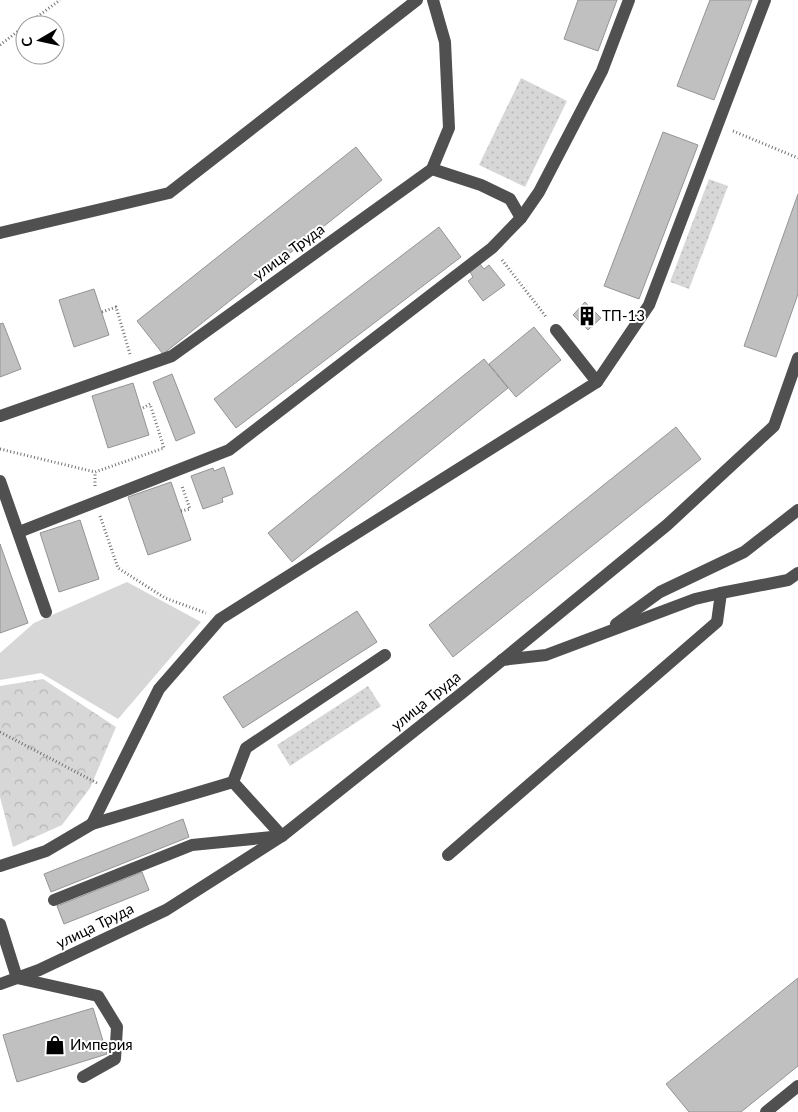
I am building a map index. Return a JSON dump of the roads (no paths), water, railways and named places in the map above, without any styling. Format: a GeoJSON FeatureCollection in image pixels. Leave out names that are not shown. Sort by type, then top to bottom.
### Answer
{"type":"FeatureCollection","features":[{"type":"Feature","properties":{"kind":"street"},"geometry":{"type":"LineString","coordinates":[[0,233],[169,193],[417,0]]}},
{"type":"Feature","properties":{"kind":"street"},"geometry":{"type":"LineString","coordinates":[[433,0],[445,42],[449,128],[432,169],[481,185],[510,199],[521,218]]}},
{"type":"Feature","properties":{"kind":"street"},"geometry":{"type":"LineString","coordinates":[[19,532],[230,450],[492,248],[521,218],[539,192],[602,71],[629,0]]}},
{"type":"Feature","properties":{"kind":"street"},"geometry":{"type":"LineString","coordinates":[[92,824],[159,689],[220,619],[597,382],[649,306],[766,0]]}},
{"type":"Feature","properties":{"kind":"street","name":"улица Труда"},"geometry":{"type":"LineString","coordinates":[[0,416],[172,356],[432,169]]}},
{"type":"Feature","properties":{"kind":"street"},"geometry":{"type":"LineString","coordinates":[[556,330],[597,382]]}},
{"type":"Feature","properties":{"kind":"street","name":"улица Труда"},"geometry":{"type":"LineString","coordinates":[[0,984],[39,970],[166,910],[282,836],[667,525],[774,426],[798,358]]}},
{"type":"Feature","properties":{"kind":"street"},"geometry":{"type":"LineString","coordinates":[[0,481],[46,612]]}},
{"type":"Feature","properties":{"kind":"street"},"geometry":{"type":"LineString","coordinates":[[602,634],[660,592],[744,552],[798,510]]}},
{"type":"Feature","properties":{"kind":"street"},"geometry":{"type":"LineString","coordinates":[[502,660],[546,655],[695,599],[788,580],[798,573]]}},
{"type":"Feature","properties":{"kind":"street"},"geometry":{"type":"LineString","coordinates":[[448,855],[717,622],[722,593]]}},
{"type":"Feature","properties":{"kind":"street"},"geometry":{"type":"LineString","coordinates":[[233,782],[246,748],[385,655]]}},
{"type":"Feature","properties":{"kind":"street"},"geometry":{"type":"LineString","coordinates":[[0,866],[46,851],[92,824],[233,782]]}},
{"type":"Feature","properties":{"kind":"street"},"geometry":{"type":"LineString","coordinates":[[233,782],[282,836]]}},
{"type":"Feature","properties":{"kind":"street"},"geometry":{"type":"LineString","coordinates":[[54,900],[192,845],[282,836]]}},
{"type":"Feature","properties":{"kind":"street"},"geometry":{"type":"LineString","coordinates":[[0,924],[17,978],[98,996],[117,1027],[115,1059],[83,1077]]}},
{"type":"Feature","properties":{"kind":"street"},"geometry":{"type":"LineString","coordinates":[[766,1112],[798,1086]]}},
{"type":"Feature","properties":{"kind":"place","name":"ТП-13"},"geometry":{"type":"Point","coordinates":[587,316]}},
{"type":"Feature","properties":{"kind":"place","name":"Империя"},"geometry":{"type":"Point","coordinates":[55,1045]}}]}
